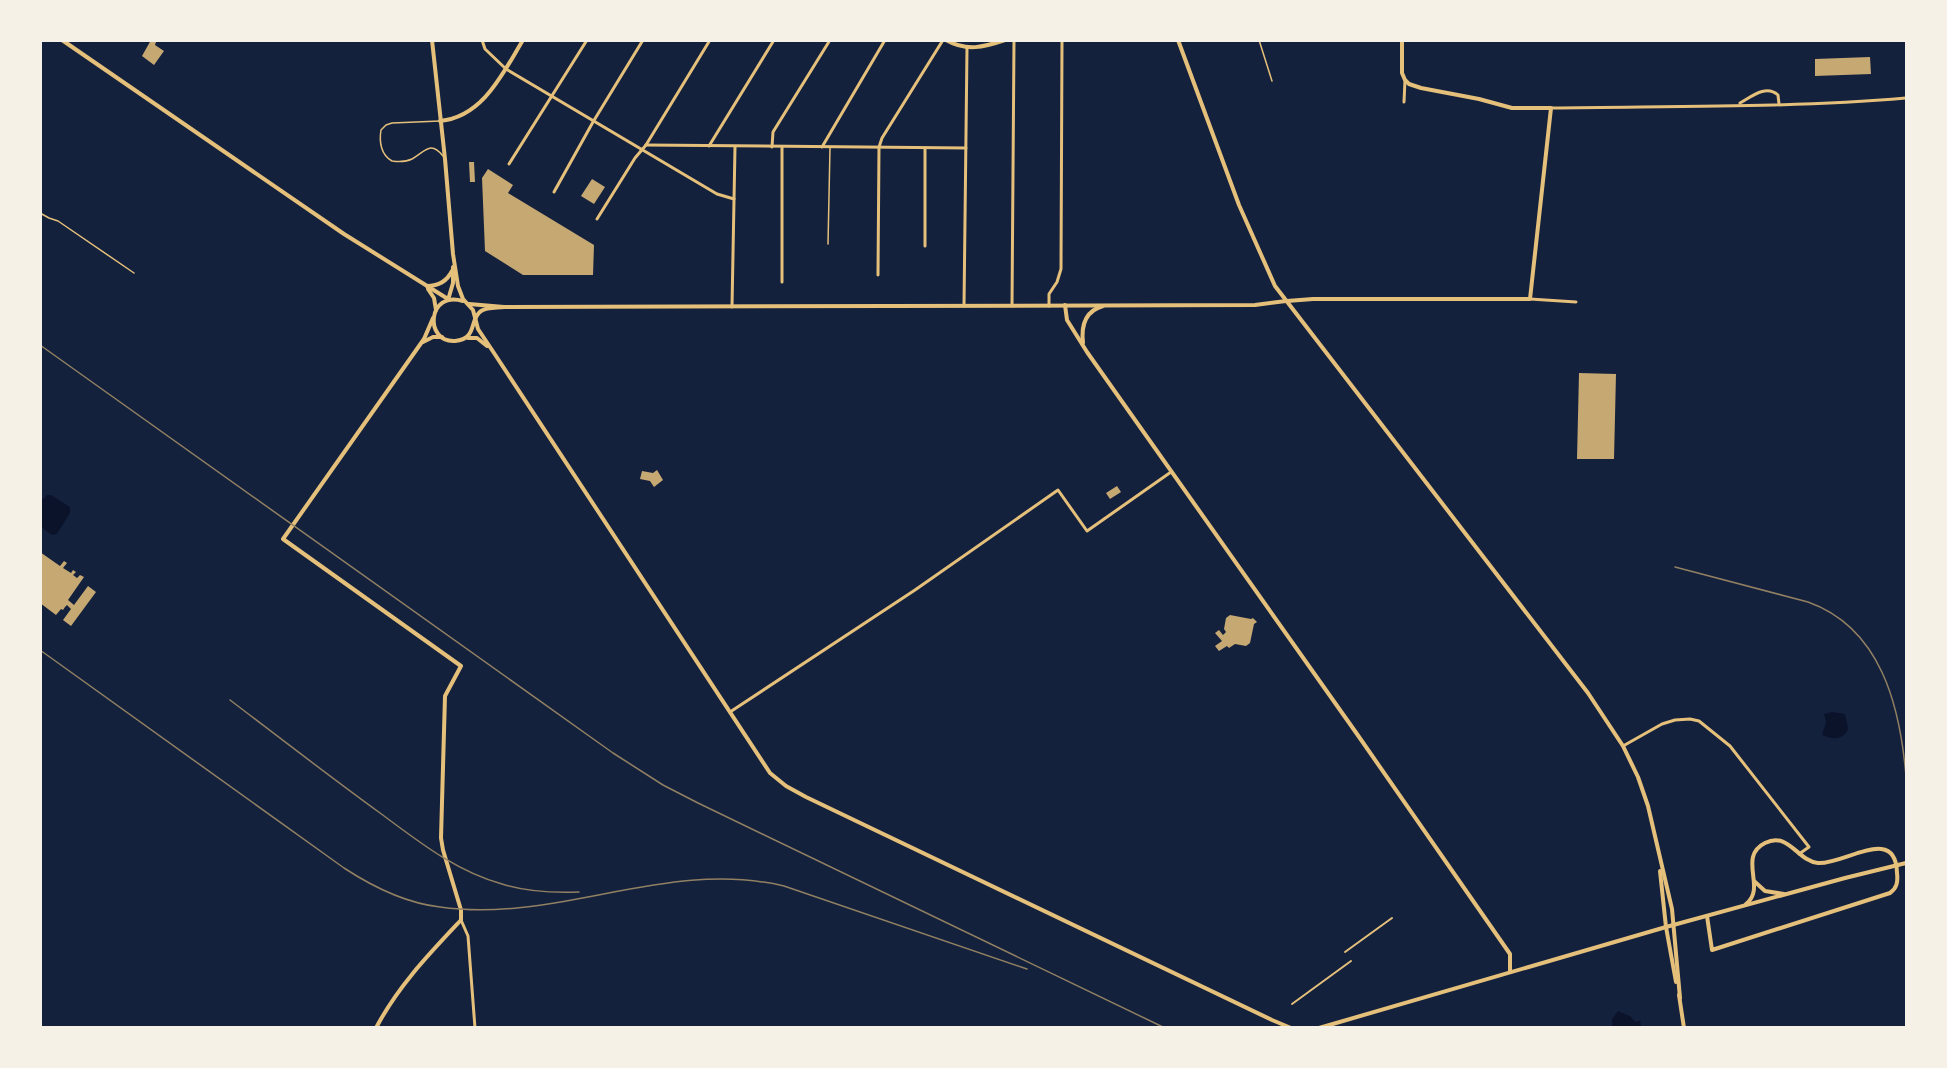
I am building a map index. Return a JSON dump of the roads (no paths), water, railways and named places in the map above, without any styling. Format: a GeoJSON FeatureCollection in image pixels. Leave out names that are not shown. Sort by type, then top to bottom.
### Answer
{"type":"FeatureCollection","features":[{"type":"Feature","properties":{"kind":"main road"},"geometry":{"type":"LineString","coordinates":[[62,40],[326,222],[448,300]]}},
{"type":"Feature","properties":{"kind":"main road"},"geometry":{"type":"LineString","coordinates":[[432,40],[453,255],[459,291],[473,310],[478,329],[764,765],[779,781],[806,797],[1292,1028]]}},
{"type":"Feature","properties":{"kind":"main road"},"geometry":{"type":"LineString","coordinates":[[440,121],[457,117],[480,103],[492,90],[523,40]]}},
{"type":"Feature","properties":{"kind":"main road"},"geometry":{"type":"LineString","coordinates":[[945,40],[967,48],[1005,40]]}},
{"type":"Feature","properties":{"kind":"main road"},"geometry":{"type":"LineString","coordinates":[[1178,40],[1256,246],[1275,286],[1588,693],[1623,746],[1638,777],[1648,806],[1672,909],[1684,1028]]}},
{"type":"Feature","properties":{"kind":"main road"},"geometry":{"type":"LineString","coordinates":[[376,1028],[404,983],[461,920],[441,838],[446,696],[461,666],[283,539],[428,333],[436,310],[441,304],[457,299],[472,305],[504,307],[732,307],[1255,305],[1313,298],[1530,299],[1551,108],[1507,107],[1479,99],[1416,87],[1405,80],[1402,69],[1402,40]]}},
{"type":"Feature","properties":{"kind":"main road"},"geometry":{"type":"LineString","coordinates":[[448,300],[453,283],[453,255]]}},
{"type":"Feature","properties":{"kind":"main road"},"geometry":{"type":"LineString","coordinates":[[426,286],[441,283],[448,278],[453,269]]}},
{"type":"Feature","properties":{"kind":"main road"},"geometry":{"type":"LineString","coordinates":[[426,286],[434,298],[436,310]]}},
{"type":"Feature","properties":{"kind":"main road"},"geometry":{"type":"LineString","coordinates":[[1065,305],[1067,320],[1087,352],[1510,954],[1510,972]]}},
{"type":"Feature","properties":{"kind":"main road"},"geometry":{"type":"LineString","coordinates":[[1087,352],[1083,339],[1085,320],[1095,309],[1105,305]]}},
{"type":"Feature","properties":{"kind":"main road"},"geometry":{"type":"LineString","coordinates":[[464,338],[472,331],[478,313],[504,307]]}},
{"type":"Feature","properties":{"kind":"main road"},"geometry":{"type":"LineString","coordinates":[[433,318],[436,330],[443,337]]}},
{"type":"Feature","properties":{"kind":"main road"},"geometry":{"type":"LineString","coordinates":[[420,344],[433,337],[443,337],[453,341],[477,338],[494,353]]}},
{"type":"Feature","properties":{"kind":"main road"},"geometry":{"type":"LineString","coordinates":[[1707,916],[1712,950],[1890,893],[1896,886],[1895,859],[1883,848],[1823,863],[1811,862],[1783,841],[1771,841],[1765,843],[1752,859],[1754,895],[1743,906]]}},
{"type":"Feature","properties":{"kind":"main road"},"geometry":{"type":"LineString","coordinates":[[1659,855],[1666,927],[1680,998]]}},
{"type":"Feature","properties":{"kind":"main road"},"geometry":{"type":"LineString","coordinates":[[1320,1028],[1666,927],[1906,863]]}},
{"type":"Feature","properties":{"kind":"main road"},"geometry":{"type":"LineString","coordinates":[[1752,878],[1765,891],[1778,894],[1788,893]]}},
{"type":"Feature","properties":{"kind":"street"},"geometry":{"type":"LineString","coordinates":[[482,40],[485,49],[506,69],[717,194],[734,199]]}},
{"type":"Feature","properties":{"kind":"street"},"geometry":{"type":"LineString","coordinates":[[509,164],[587,40]]}},
{"type":"Feature","properties":{"kind":"street"},"geometry":{"type":"LineString","coordinates":[[554,192],[643,40]]}},
{"type":"Feature","properties":{"kind":"street"},"geometry":{"type":"LineString","coordinates":[[597,219],[646,145],[710,40]]}},
{"type":"Feature","properties":{"kind":"street"},"geometry":{"type":"LineString","coordinates":[[709,147],[774,40]]}},
{"type":"Feature","properties":{"kind":"street"},"geometry":{"type":"LineString","coordinates":[[772,147],[773,132],[830,40]]}},
{"type":"Feature","properties":{"kind":"street"},"geometry":{"type":"LineString","coordinates":[[821,147],[885,40]]}},
{"type":"Feature","properties":{"kind":"street"},"geometry":{"type":"LineString","coordinates":[[878,276],[879,147],[882,138],[945,40]]}},
{"type":"Feature","properties":{"kind":"street"},"geometry":{"type":"LineString","coordinates":[[1012,306],[1014,40]]}},
{"type":"Feature","properties":{"kind":"street"},"geometry":{"type":"LineString","coordinates":[[1049,306],[1050,294],[1061,269],[1062,40]]}},
{"type":"Feature","properties":{"kind":"street"},"geometry":{"type":"LineString","coordinates":[[964,306],[967,48]]}},
{"type":"Feature","properties":{"kind":"street"},"geometry":{"type":"LineString","coordinates":[[1404,102],[1405,80]]}},
{"type":"Feature","properties":{"kind":"street"},"geometry":{"type":"LineString","coordinates":[[1737,104],[1765,91],[1776,93],[1779,97],[1779,104]]}},
{"type":"Feature","properties":{"kind":"street"},"geometry":{"type":"LineString","coordinates":[[1551,108],[1779,104],[1906,98]]}},
{"type":"Feature","properties":{"kind":"street"},"geometry":{"type":"LineString","coordinates":[[646,145],[966,148]]}},
{"type":"Feature","properties":{"kind":"street"},"geometry":{"type":"LineString","coordinates":[[732,307],[735,147]]}},
{"type":"Feature","properties":{"kind":"street"},"geometry":{"type":"LineString","coordinates":[[782,147],[782,282]]}},
{"type":"Feature","properties":{"kind":"street"},"geometry":{"type":"LineString","coordinates":[[925,246],[926,148]]}},
{"type":"Feature","properties":{"kind":"street"},"geometry":{"type":"LineString","coordinates":[[1530,299],[1576,302]]}},
{"type":"Feature","properties":{"kind":"street"},"geometry":{"type":"LineString","coordinates":[[730,712],[915,590],[1058,490],[1087,531],[1171,472]]}},
{"type":"Feature","properties":{"kind":"street"},"geometry":{"type":"LineString","coordinates":[[1623,746],[1662,724],[1675,720],[1694,719],[1704,723],[1736,754],[1809,847],[1799,854]]}},
{"type":"Feature","properties":{"kind":"street"},"geometry":{"type":"LineString","coordinates":[[1345,952],[1392,918]]}},
{"type":"Feature","properties":{"kind":"street"},"geometry":{"type":"LineString","coordinates":[[461,920],[468,936],[475,1028]]}},
{"type":"Feature","properties":{"kind":"street"},"geometry":{"type":"LineString","coordinates":[[1292,1004],[1352,962]]}},
{"type":"Feature","properties":{"kind":"lane"},"geometry":{"type":"LineString","coordinates":[[1259,40],[1272,81]]}},
{"type":"Feature","properties":{"kind":"lane"},"geometry":{"type":"LineString","coordinates":[[440,121],[392,123],[383,127],[380,132],[381,147],[387,158],[396,161],[406,161],[433,148],[445,159]]}},
{"type":"Feature","properties":{"kind":"lane"},"geometry":{"type":"LineString","coordinates":[[828,244],[830,147]]}},
{"type":"Feature","properties":{"kind":"lane"},"geometry":{"type":"LineString","coordinates":[[40,213],[58,221],[134,273]]}},
{"type":"Feature","properties":{"kind":"water"},"geometry":{"type":"Polygon","coordinates":[[[51,495],[70,507],[70,513],[57,534],[52,535],[41,527],[41,499],[51,495]]]}},
{"type":"Feature","properties":{"kind":"water"},"geometry":{"type":"Polygon","coordinates":[[[1832,712],[1845,714],[1847,732],[1838,738],[1822,735],[1826,722],[1824,714],[1832,712]]]}},
{"type":"Feature","properties":{"kind":"water"},"geometry":{"type":"Polygon","coordinates":[[[1618,1011],[1630,1016],[1636,1022],[1641,1020],[1642,1027],[1612,1027],[1612,1019],[1618,1011]]]}},
{"type":"Feature","properties":{"kind":"railway"},"geometry":{"type":"LineString","coordinates":[[40,345],[613,753],[663,785],[1165,1028]]}},
{"type":"Feature","properties":{"kind":"railway"},"geometry":{"type":"LineString","coordinates":[[1675,567],[1808,602],[1833,614],[1853,630],[1870,650],[1892,697],[1906,776]]}},
{"type":"Feature","properties":{"kind":"railway"},"geometry":{"type":"LineString","coordinates":[[40,650],[344,868],[378,888],[414,902],[440,907],[484,910],[527,907],[654,885],[697,880],[740,880],[784,886],[1027,969]]}},
{"type":"Feature","properties":{"kind":"railway"},"geometry":{"type":"LineString","coordinates":[[230,700],[408,834],[453,863],[511,887],[540,891],[579,892]]}}]}
